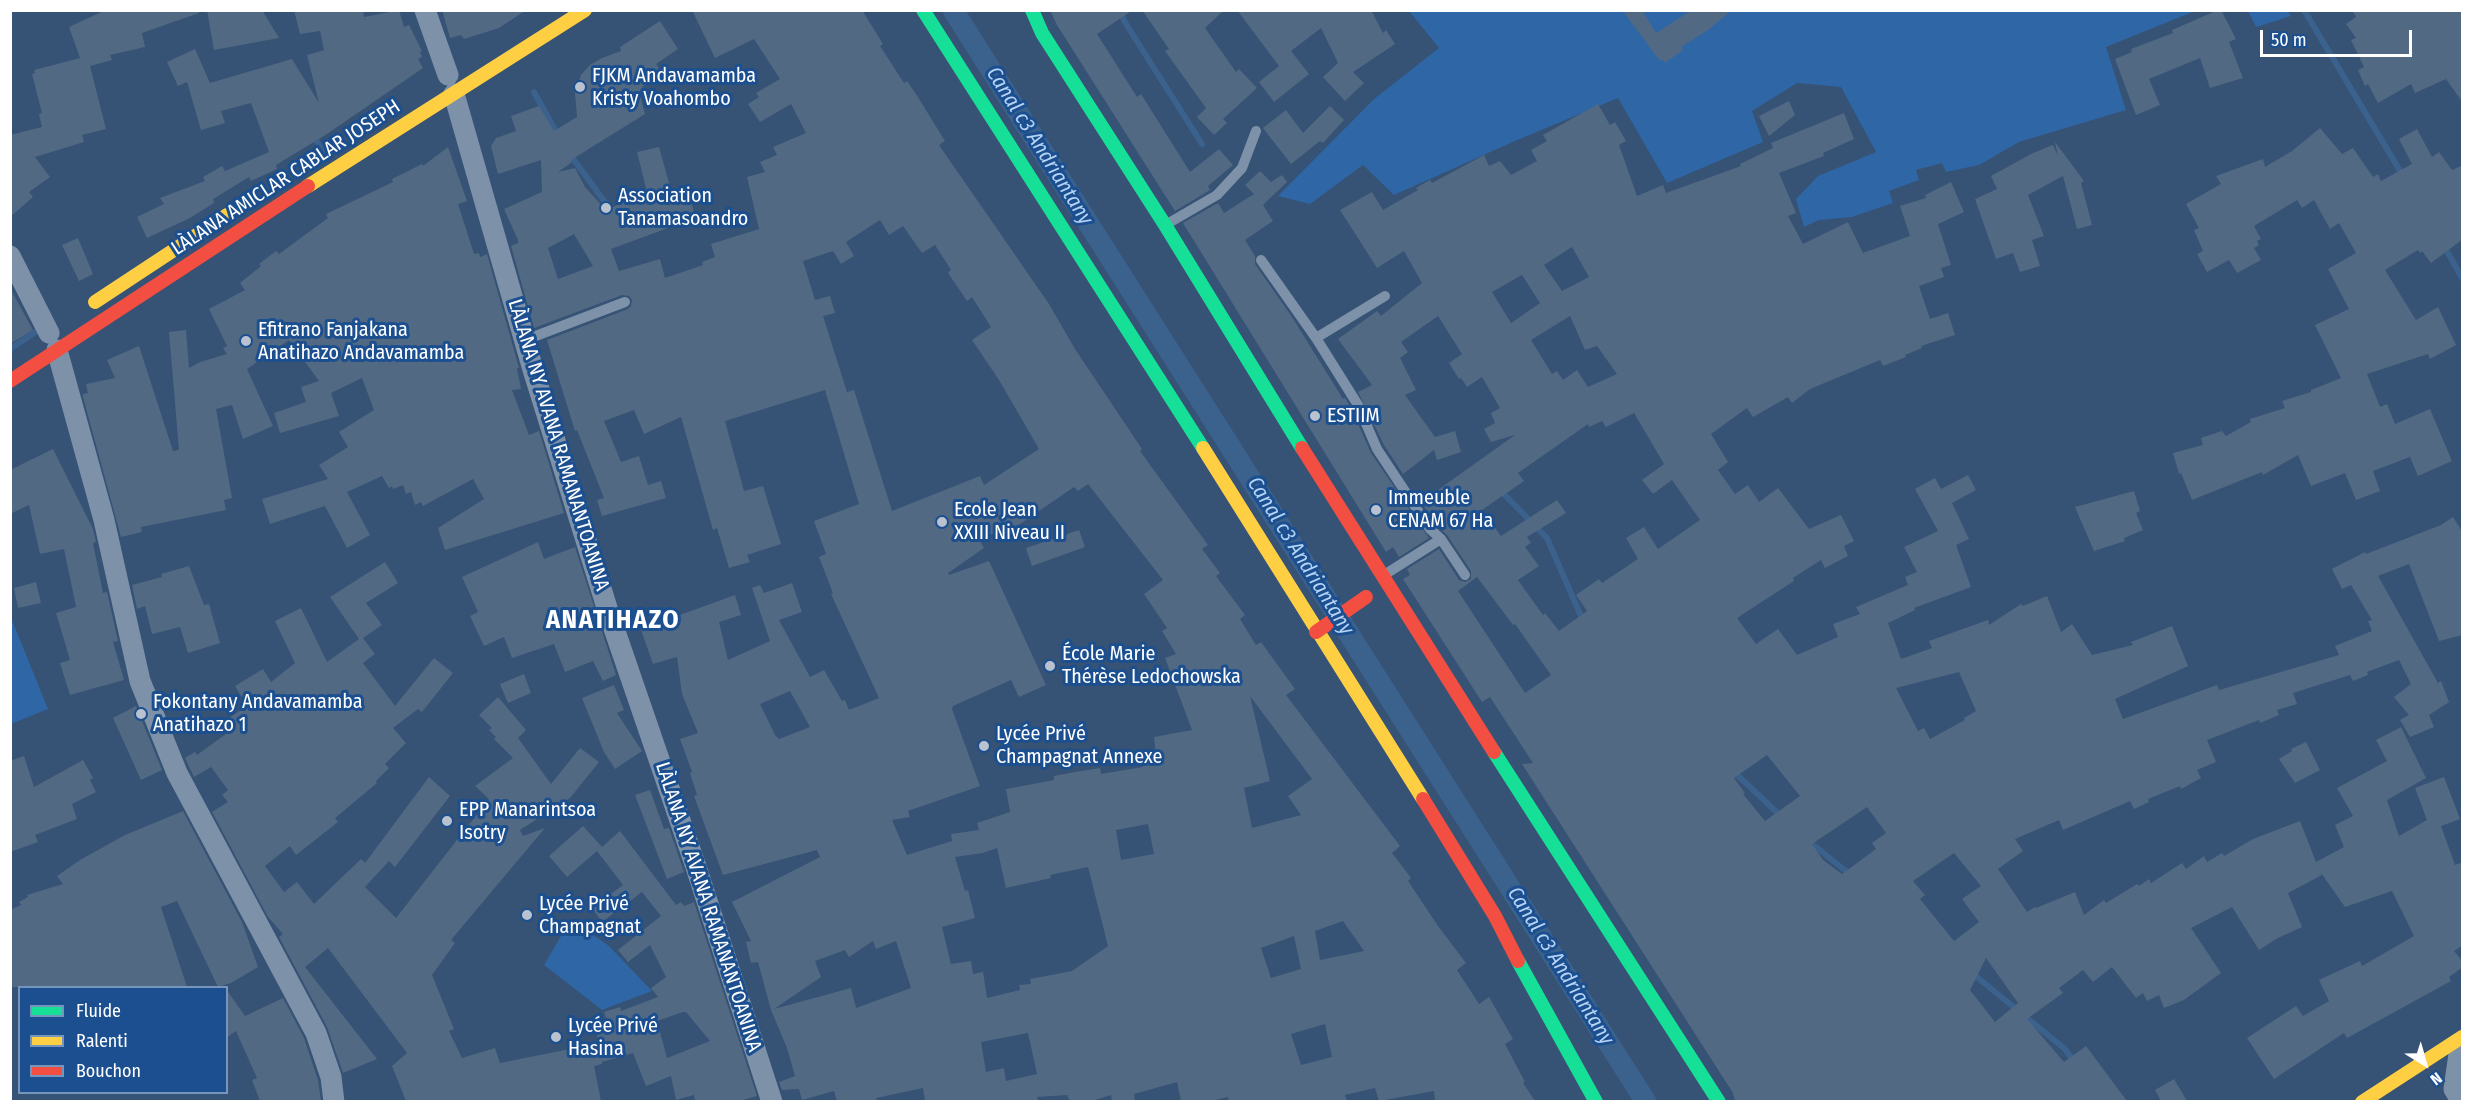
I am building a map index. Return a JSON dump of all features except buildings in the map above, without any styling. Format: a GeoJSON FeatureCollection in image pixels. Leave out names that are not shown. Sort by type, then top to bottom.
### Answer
{"type":"FeatureCollection","features":[{"type":"Feature","properties":{"kind":"main road","name":"LÀLANA AMICLAR CABLAR JOSEPH"},"geometry":{"type":"LineString","coordinates":[[10,381],[51,337],[293,195],[450,80],[585,10]]}},
{"type":"Feature","properties":{"kind":"main road"},"geometry":{"type":"LineString","coordinates":[[923,10],[1305,608],[1495,916],[1556,1032],[1596,1101]]}},
{"type":"Feature","properties":{"kind":"main road"},"geometry":{"type":"LineString","coordinates":[[1032,10],[1042,33],[1374,564],[1719,1101]]}},
{"type":"Feature","properties":{"kind":"main road","name":"LÀLANA AMICLAR CABLAR JOSEPH"},"geometry":{"type":"LineString","coordinates":[[87,307],[243,205]]}},
{"type":"Feature","properties":{"kind":"main road"},"geometry":{"type":"LineString","coordinates":[[1305,608],[1308,633],[1316,632],[1366,597],[1374,564]]}},
{"type":"Feature","properties":{"kind":"main road"},"geometry":{"type":"LineString","coordinates":[[2362,1101],[2461,1047]]}},
{"type":"Feature","properties":{"kind":"main road"},"geometry":{"type":"LineString","coordinates":[[2384,1101],[2461,1047]]}},
{"type":"Feature","properties":{"kind":"street","name":"LÀLANA NY AVANA RAMANANTOANINA"},"geometry":{"type":"LineString","coordinates":[[425,10],[450,80],[534,373],[604,599],[700,878],[772,1101]]}},
{"type":"Feature","properties":{"kind":"street"},"geometry":{"type":"LineString","coordinates":[[10,256],[51,337],[104,520],[140,681],[177,773],[316,1033],[331,1077],[334,1101]]}},
{"type":"Feature","properties":{"kind":"street"},"geometry":{"type":"LineString","coordinates":[[2461,1047],[2454,1089],[2462,1101]]}},
{"type":"Feature","properties":{"kind":"lane"},"geometry":{"type":"LineString","coordinates":[[1164,225],[1217,195],[1242,168],[1256,131]]}},
{"type":"Feature","properties":{"kind":"lane"},"geometry":{"type":"LineString","coordinates":[[1261,260],[1316,338],[1358,405],[1377,449],[1430,529],[1441,539],[1465,575]]}},
{"type":"Feature","properties":{"kind":"lane"},"geometry":{"type":"LineString","coordinates":[[1316,338],[1385,296]]}},
{"type":"Feature","properties":{"kind":"lane"},"geometry":{"type":"LineString","coordinates":[[533,336],[626,302]]}},
{"type":"Feature","properties":{"kind":"lane"},"geometry":{"type":"LineString","coordinates":[[1374,564],[1385,576],[1441,539]]}},
{"type":"Feature","properties":{"kind":"shaded area"},"geometry":{"type":"Polygon","coordinates":[[[1409,11],[2195,11],[2106,47],[2126,110],[2019,142],[1979,165],[1946,172],[1942,163],[1916,170],[1919,180],[1889,191],[1893,203],[1852,217],[1819,220],[1804,227],[1796,199],[1818,176],[1876,152],[1841,87],[1797,83],[1752,111],[1763,142],[1667,183],[1618,98],[1394,195],[1363,165],[1310,204],[1278,196],[1374,99],[1439,48],[1409,11]]]}},
{"type":"Feature","properties":{"kind":"shaded area"},"geometry":{"type":"Polygon","coordinates":[[[2248,11],[2288,11],[2291,16],[2256,27],[2248,11]]]}},
{"type":"Feature","properties":{"kind":"shaded area"},"geometry":{"type":"Polygon","coordinates":[[[10,615],[48,709],[11,724],[10,724],[10,615]]]}},
{"type":"Feature","properties":{"kind":"shaded area"},"geometry":{"type":"Polygon","coordinates":[[[571,919],[609,946],[652,991],[602,1010],[544,965],[571,919]]]}},
{"type":"Feature","properties":{"kind":"waterway","name":"Canal c3 Andriantany"},"geometry":{"type":"LineString","coordinates":[[953,10],[1646,1102]]}},
{"type":"Feature","properties":{"kind":"waterway"},"geometry":{"type":"LineString","coordinates":[[2304,10],[2403,176]]}},
{"type":"Feature","properties":{"kind":"waterway"},"geometry":{"type":"LineString","coordinates":[[1120,12],[1202,144]]}},
{"type":"Feature","properties":{"kind":"waterway"},"geometry":{"type":"LineString","coordinates":[[534,92],[559,137]]}},
{"type":"Feature","properties":{"kind":"waterway"},"geometry":{"type":"LineString","coordinates":[[313,135],[323,151]]}},
{"type":"Feature","properties":{"kind":"waterway"},"geometry":{"type":"LineString","coordinates":[[569,153],[610,209]]}},
{"type":"Feature","properties":{"kind":"waterway"},"geometry":{"type":"LineString","coordinates":[[2443,244],[2462,278]]}},
{"type":"Feature","properties":{"kind":"waterway"},"geometry":{"type":"LineString","coordinates":[[10,349],[37,331]]}},
{"type":"Feature","properties":{"kind":"waterway"},"geometry":{"type":"LineString","coordinates":[[1499,489],[1547,538],[1584,623]]}},
{"type":"Feature","properties":{"kind":"waterway"},"geometry":{"type":"LineString","coordinates":[[1734,772],[1783,818]]}},
{"type":"Feature","properties":{"kind":"waterway"},"geometry":{"type":"LineString","coordinates":[[1806,839],[1852,876]]}},
{"type":"Feature","properties":{"kind":"waterway"},"geometry":{"type":"LineString","coordinates":[[1972,973],[2065,1049],[2075,1063]]}},
{"type":"Feature","properties":{"kind":"traffic: fast"},"geometry":{"type":"LineString","coordinates":[[923,10],[1203,448]]}},
{"type":"Feature","properties":{"kind":"traffic: fast"},"geometry":{"type":"LineString","coordinates":[[1032,10],[1042,33],[1165,225],[1302,448]]}},
{"type":"Feature","properties":{"kind":"traffic: fast"},"geometry":{"type":"LineString","coordinates":[[1494,752],[1719,1102]]}},
{"type":"Feature","properties":{"kind":"traffic: fast"},"geometry":{"type":"LineString","coordinates":[[1518,961],[1596,1102]]}},
{"type":"Feature","properties":{"kind":"traffic: slow"},"geometry":{"type":"LineString","coordinates":[[308,186],[585,10]]}},
{"type":"Feature","properties":{"kind":"traffic: slow"},"geometry":{"type":"LineString","coordinates":[[95,302],[227,215]]}},
{"type":"Feature","properties":{"kind":"traffic: slow"},"geometry":{"type":"LineString","coordinates":[[1203,448],[1423,799]]}},
{"type":"Feature","properties":{"kind":"traffic: slow"},"geometry":{"type":"LineString","coordinates":[[2362,1102],[2462,1037]]}},
{"type":"Feature","properties":{"kind":"traffic: jam"},"geometry":{"type":"LineString","coordinates":[[10,381],[308,186]]}},
{"type":"Feature","properties":{"kind":"traffic: jam"},"geometry":{"type":"LineString","coordinates":[[1302,448],[1494,752]]}},
{"type":"Feature","properties":{"kind":"traffic: jam"},"geometry":{"type":"LineString","coordinates":[[1316,632],[1366,597]]}},
{"type":"Feature","properties":{"kind":"traffic: jam"},"geometry":{"type":"LineString","coordinates":[[1423,799],[1495,916],[1518,961]]}},
{"type":"Feature","properties":{"kind":"place","name":"FJKM Andavamamba Kristy Voahombo"},"geometry":{"type":"Point","coordinates":[580,87]}},
{"type":"Feature","properties":{"kind":"place","name":"Association Tanamasoandro"},"geometry":{"type":"Point","coordinates":[606,208]}},
{"type":"Feature","properties":{"kind":"place","name":"Efitrano Fanjakana Anatihazo Andavamamba"},"geometry":{"type":"Point","coordinates":[246,341]}},
{"type":"Feature","properties":{"kind":"place","name":"ESTIIM"},"geometry":{"type":"Point","coordinates":[1315,416]}},
{"type":"Feature","properties":{"kind":"place","name":"Immeuble CENAM 67 Ha"},"geometry":{"type":"Point","coordinates":[1376,510]}},
{"type":"Feature","properties":{"kind":"place","name":"Ecole Jean XXIII Niveau II"},"geometry":{"type":"Point","coordinates":[942,522]}},
{"type":"Feature","properties":{"kind":"place","name":"École Marie Thérèse Ledochowska"},"geometry":{"type":"Point","coordinates":[1050,666]}},
{"type":"Feature","properties":{"kind":"place","name":"Fokontany Andavamamba Anatihazo 1"},"geometry":{"type":"Point","coordinates":[141,714]}},
{"type":"Feature","properties":{"kind":"place","name":"Lycée Privé Champagnat Annexe"},"geometry":{"type":"Point","coordinates":[984,746]}},
{"type":"Feature","properties":{"kind":"place","name":"EPP Manarintsoa Isotry"},"geometry":{"type":"Point","coordinates":[447,821]}},
{"type":"Feature","properties":{"kind":"place","name":"Lycée Privé Champagnat"},"geometry":{"type":"Point","coordinates":[527,915]}},
{"type":"Feature","properties":{"kind":"place","name":"Lycée Privé Hasina"},"geometry":{"type":"Point","coordinates":[556,1037]}},
{"type":"Feature","properties":{"kind":"district","name":"ANATIHAZO"},"geometry":{"type":"Point","coordinates":[613,621]}}]}
